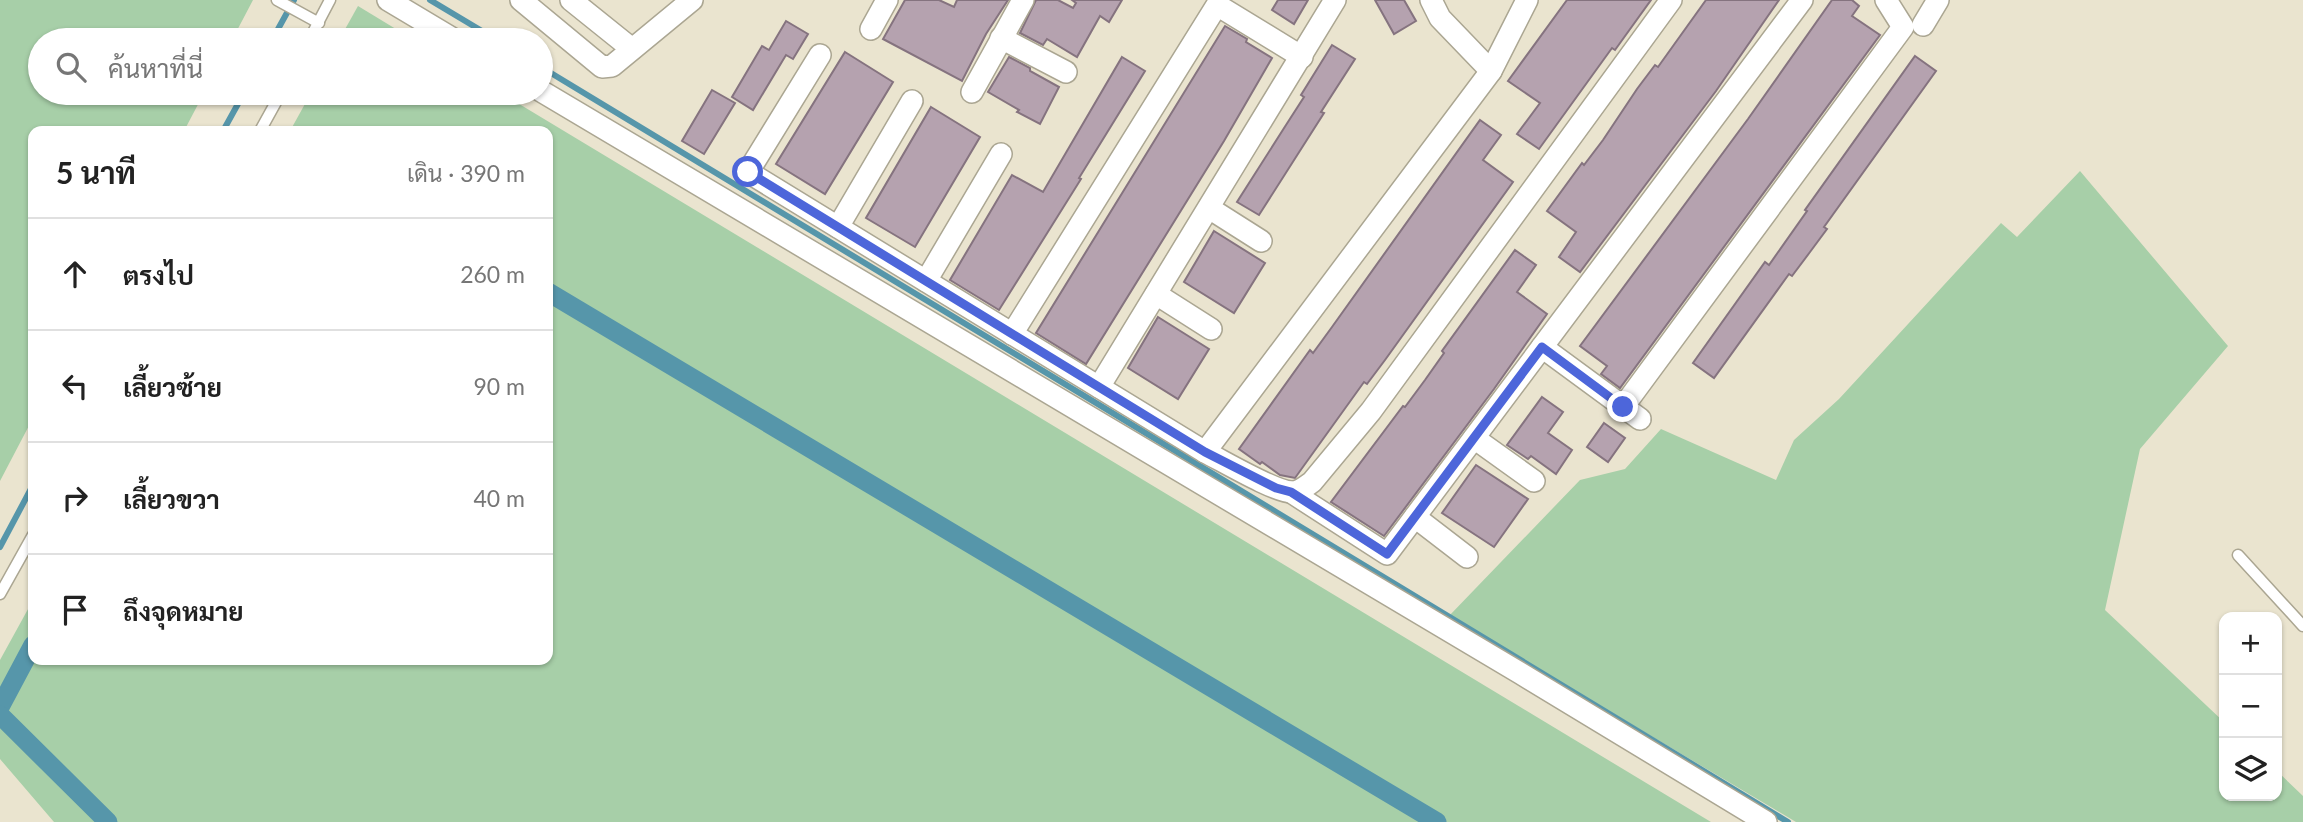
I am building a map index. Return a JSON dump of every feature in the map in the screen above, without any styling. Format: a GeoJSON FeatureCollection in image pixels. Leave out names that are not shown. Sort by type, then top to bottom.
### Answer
{"type":"FeatureCollection","features":[{"type":"Feature","properties":{"kind":"street"},"geometry":{"type":"LineString","coordinates":[[388,0],[435,28]]}},
{"type":"Feature","properties":{"kind":"street"},"geometry":{"type":"LineString","coordinates":[[521,0],[602,67],[612,66],[692,0]]}},
{"type":"Feature","properties":{"kind":"street"},"geometry":{"type":"LineString","coordinates":[[572,0],[632,49]]}},
{"type":"Feature","properties":{"kind":"street"},"geometry":{"type":"LineString","coordinates":[[871,29],[887,0]]}},
{"type":"Feature","properties":{"kind":"street"},"geometry":{"type":"LineString","coordinates":[[972,92],[1023,0]]}},
{"type":"Feature","properties":{"kind":"street"},"geometry":{"type":"LineString","coordinates":[[1099,387],[1335,0]]}},
{"type":"Feature","properties":{"kind":"street"},"geometry":{"type":"LineString","coordinates":[[1431,0],[1440,18],[1491,71]]}},
{"type":"Feature","properties":{"kind":"street"},"geometry":{"type":"LineString","coordinates":[[1205,452],[1491,71],[1527,0]]}},
{"type":"Feature","properties":{"kind":"street"},"geometry":{"type":"LineString","coordinates":[[1291,492],[1312,482],[1371,411],[1671,0]]}},
{"type":"Feature","properties":{"kind":"street"},"geometry":{"type":"LineString","coordinates":[[820,55],[748,172],[1205,452],[1276,488],[1291,492],[1387,554],[1802,0]]}},
{"type":"Feature","properties":{"kind":"street"},"geometry":{"type":"LineString","coordinates":[[1623,407],[1903,27],[1886,0]]}},
{"type":"Feature","properties":{"kind":"street"},"geometry":{"type":"LineString","coordinates":[[1923,25],[1938,0]]}},
{"type":"Feature","properties":{"kind":"street"},"geometry":{"type":"LineString","coordinates":[[1013,334],[1217,5],[1302,57]]}},
{"type":"Feature","properties":{"kind":"street"},"geometry":{"type":"LineString","coordinates":[[1001,38],[1066,72]]}},
{"type":"Feature","properties":{"kind":"street"},"geometry":{"type":"LineString","coordinates":[[553,98],[1766,822]]}},
{"type":"Feature","properties":{"kind":"street"},"geometry":{"type":"LineString","coordinates":[[838,227],[912,101]]}},
{"type":"Feature","properties":{"kind":"street"},"geometry":{"type":"LineString","coordinates":[[926,281],[1001,155]]}},
{"type":"Feature","properties":{"kind":"street"},"geometry":{"type":"LineString","coordinates":[[1209,208],[1261,241]]}},
{"type":"Feature","properties":{"kind":"street"},"geometry":{"type":"LineString","coordinates":[[1156,295],[1211,329]]}},
{"type":"Feature","properties":{"kind":"street"},"geometry":{"type":"LineString","coordinates":[[1542,347],[1640,419]]}},
{"type":"Feature","properties":{"kind":"street"},"geometry":{"type":"LineString","coordinates":[[1474,438],[1534,481]]}},
{"type":"Feature","properties":{"kind":"street"},"geometry":{"type":"LineString","coordinates":[[1415,517],[1467,557]]}},
{"type":"Feature","properties":{"kind":"lane"},"geometry":{"type":"LineString","coordinates":[[277,0],[319,23]]}},
{"type":"Feature","properties":{"kind":"lane"},"geometry":{"type":"LineString","coordinates":[[316,28],[330,0]]}},
{"type":"Feature","properties":{"kind":"lane"},"geometry":{"type":"LineString","coordinates":[[263,126],[274,105]]}},
{"type":"Feature","properties":{"kind":"lane"},"geometry":{"type":"LineString","coordinates":[[0,594],[28,544]]}},
{"type":"Feature","properties":{"kind":"lane"},"geometry":{"type":"LineString","coordinates":[[2238,555],[2303,626]]}},
{"type":"Feature","properties":{"kind":"green space"},"geometry":{"type":"Polygon","coordinates":[[[0,0],[253,0],[238,28],[28,28],[28,105],[198,105],[187,126],[28,126],[28,428],[0,481],[0,0]]]}},
{"type":"Feature","properties":{"kind":"green space"},"geometry":{"type":"Polygon","coordinates":[[[358,6],[394,28],[346,28],[358,6]]]}},
{"type":"Feature","properties":{"kind":"green space"},"geometry":{"type":"Polygon","coordinates":[[[304,105],[521,105],[1711,822],[54,822],[0,759],[0,660],[28,609],[28,665],[553,665],[553,126],[293,126],[304,105]]]}},
{"type":"Feature","properties":{"kind":"green space"},"geometry":{"type":"Polygon","coordinates":[[[2080,171],[2228,346],[2140,449],[2105,610],[2219,717],[2219,801],[2282,801],[2282,776],[2303,796],[2303,822],[1796,822],[1449,616],[1580,480],[1625,469],[1661,429],[1776,480],[1794,440],[1839,399],[2001,223],[2017,237],[2080,171]]]}},
{"type":"Feature","properties":{"kind":"building"},"geometry":{"type":"Polygon","coordinates":[[[905,0],[939,0],[954,7],[957,0],[1008,0],[986,34],[962,81],[883,39],[905,0]]]}},
{"type":"Feature","properties":{"kind":"building"},"geometry":{"type":"Polygon","coordinates":[[[1036,0],[1058,0],[1073,8],[1076,3],[1072,0],[1122,0],[1109,22],[1100,16],[1077,57],[1047,39],[1043,45],[1020,33],[1036,0]]]}},
{"type":"Feature","properties":{"kind":"building"},"geometry":{"type":"Polygon","coordinates":[[[1278,0],[1308,0],[1294,24],[1272,10],[1278,0]]]}},
{"type":"Feature","properties":{"kind":"building"},"geometry":{"type":"Polygon","coordinates":[[[1375,0],[1404,0],[1416,21],[1394,34],[1375,0]]]}},
{"type":"Feature","properties":{"kind":"building"},"geometry":{"type":"Polygon","coordinates":[[[1567,0],[1651,0],[1615,50],[1612,48],[1539,149],[1517,134],[1540,103],[1508,81],[1567,0]]]}},
{"type":"Feature","properties":{"kind":"building"},"geometry":{"type":"Polygon","coordinates":[[[1706,0],[1779,0],[1716,91],[1580,272],[1559,257],[1576,232],[1547,211],[1706,0]]]}},
{"type":"Feature","properties":{"kind":"building"},"geometry":{"type":"Polygon","coordinates":[[[1832,0],[1852,0],[1859,6],[1852,16],[1880,35],[1620,388],[1601,374],[1607,366],[1580,346],[1748,119],[1832,0]]]}},
{"type":"Feature","properties":{"kind":"building"},"geometry":{"type":"Polygon","coordinates":[[[786,21],[808,34],[793,59],[786,55],[753,110],[732,97],[762,46],[769,50],[786,21]]]}},
{"type":"Feature","properties":{"kind":"building"},"geometry":{"type":"Polygon","coordinates":[[[1225,26],[1272,58],[1086,364],[1036,333],[1225,26]]]}},
{"type":"Feature","properties":{"kind":"building"},"geometry":{"type":"Polygon","coordinates":[[[1332,45],[1355,59],[1259,215],[1237,202],[1304,97],[1301,95],[1332,45]]]}},
{"type":"Feature","properties":{"kind":"building"},"geometry":{"type":"Polygon","coordinates":[[[845,52],[893,82],[825,194],[776,164],[845,52]]]}},
{"type":"Feature","properties":{"kind":"building"},"geometry":{"type":"Polygon","coordinates":[[[1915,56],[1936,71],[1824,227],[1827,229],[1792,276],[1789,274],[1714,378],[1693,363],[1765,262],[1769,265],[1915,56]]]}},
{"type":"Feature","properties":{"kind":"building"},"geometry":{"type":"Polygon","coordinates":[[[1009,57],[1059,87],[1040,124],[988,92],[1009,57]]]}},
{"type":"Feature","properties":{"kind":"building"},"geometry":{"type":"Polygon","coordinates":[[[1122,57],[1145,71],[999,310],[950,280],[1012,175],[1043,192],[1122,57]]]}},
{"type":"Feature","properties":{"kind":"building"},"geometry":{"type":"Polygon","coordinates":[[[712,90],[735,103],[704,154],[682,141],[712,90]]]}},
{"type":"Feature","properties":{"kind":"building"},"geometry":{"type":"Polygon","coordinates":[[[931,107],[980,137],[915,247],[866,218],[931,107]]]}},
{"type":"Feature","properties":{"kind":"building"},"geometry":{"type":"Polygon","coordinates":[[[1480,120],[1501,135],[1483,160],[1513,182],[1385,360],[1367,384],[1364,382],[1295,478],[1280,475],[1262,462],[1260,464],[1239,449],[1310,350],[1313,353],[1480,120]]]}},
{"type":"Feature","properties":{"kind":"building"},"geometry":{"type":"Polygon","coordinates":[[[1214,231],[1265,263],[1234,313],[1184,282],[1214,231]]]}},
{"type":"Feature","properties":{"kind":"building"},"geometry":{"type":"Polygon","coordinates":[[[1515,250],[1536,265],[1517,292],[1547,314],[1384,536],[1331,502],[1425,380],[1444,353],[1442,351],[1515,250]]]}},
{"type":"Feature","properties":{"kind":"building"},"geometry":{"type":"Polygon","coordinates":[[[1158,317],[1209,349],[1178,399],[1128,368],[1158,317]]]}},
{"type":"Feature","properties":{"kind":"building"},"geometry":{"type":"Polygon","coordinates":[[[1542,397],[1563,412],[1548,433],[1572,450],[1556,474],[1531,456],[1528,459],[1507,445],[1542,397]]]}},
{"type":"Feature","properties":{"kind":"building"},"geometry":{"type":"Polygon","coordinates":[[[1604,423],[1625,438],[1608,462],[1587,447],[1604,423]]]}},
{"type":"Feature","properties":{"kind":"building"},"geometry":{"type":"Polygon","coordinates":[[[1476,465],[1528,499],[1494,547],[1442,513],[1476,465]]]}},
{"type":"Feature","properties":{"kind":"waterway"},"geometry":{"type":"LineString","coordinates":[[279,28],[294,0]]}},
{"type":"Feature","properties":{"kind":"waterway"},"geometry":{"type":"LineString","coordinates":[[430,0],[477,28]]}},
{"type":"Feature","properties":{"kind":"waterway"},"geometry":{"type":"LineString","coordinates":[[553,74],[1788,822]]}},
{"type":"Feature","properties":{"kind":"waterway"},"geometry":{"type":"LineString","coordinates":[[226,126],[237,105]]}},
{"type":"Feature","properties":{"kind":"waterway"},"geometry":{"type":"LineString","coordinates":[[553,295],[1437,822]]}},
{"type":"Feature","properties":{"kind":"waterway"},"geometry":{"type":"LineString","coordinates":[[0,547],[28,494]]}},
{"type":"Feature","properties":{"kind":"waterway"},"geometry":{"type":"LineString","coordinates":[[0,707],[28,654]]}},
{"type":"Feature","properties":{"kind":"waterway"},"geometry":{"type":"LineString","coordinates":[[0,715],[108,822]]}},
{"type":"Feature","properties":{"kind":"route"},"geometry":{"type":"LineString","coordinates":[[748,172],[1205,452],[1276,488],[1291,492],[1387,554],[1542,347],[1623,407]]}}]}
